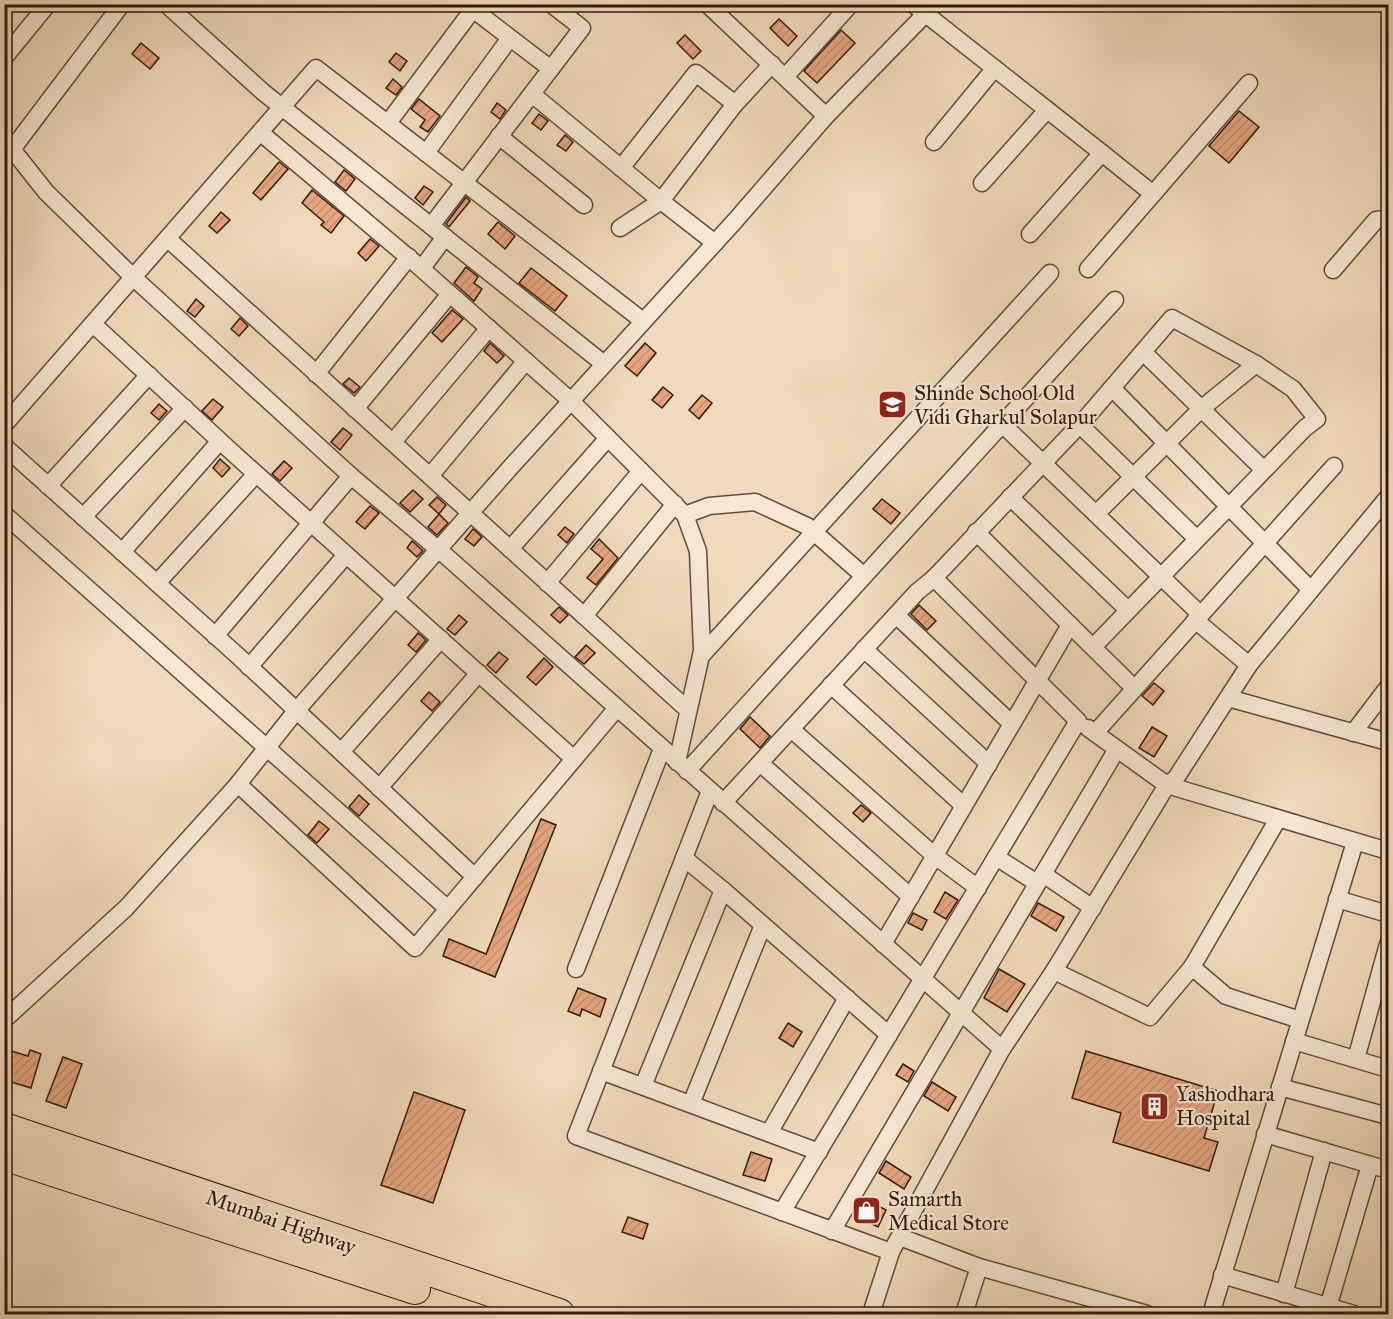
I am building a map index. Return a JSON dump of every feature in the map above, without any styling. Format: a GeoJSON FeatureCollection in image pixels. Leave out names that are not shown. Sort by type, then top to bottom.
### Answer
{"type":"FeatureCollection","features":[{"type":"Feature","properties":{"kind":"highway","name":"Mumbai Highway"},"geometry":{"type":"LineString","coordinates":[[4,1128],[559,1314]]}},
{"type":"Feature","properties":{"kind":"highway"},"geometry":{"type":"LineString","coordinates":[[4,1155],[492,1314]]}},
{"type":"Feature","properties":{"kind":"street"},"geometry":{"type":"LineString","coordinates":[[4,58],[48,4]]}},
{"type":"Feature","properties":{"kind":"street"},"geometry":{"type":"LineString","coordinates":[[122,4],[7,149],[46,192],[134,278],[351,476],[439,550],[1002,1049]]}},
{"type":"Feature","properties":{"kind":"street"},"geometry":{"type":"LineString","coordinates":[[166,4],[282,107],[604,364]]}},
{"type":"Feature","properties":{"kind":"street"},"geometry":{"type":"LineString","coordinates":[[431,226],[582,28],[550,4]]}},
{"type":"Feature","properties":{"kind":"street"},"geometry":{"type":"LineString","coordinates":[[707,4],[826,116]]}},
{"type":"Feature","properties":{"kind":"street"},"geometry":{"type":"LineString","coordinates":[[785,76],[851,4]]}},
{"type":"Feature","properties":{"kind":"street"},"geometry":{"type":"LineString","coordinates":[[388,123],[472,6],[550,69]]}},
{"type":"Feature","properties":{"kind":"street"},"geometry":{"type":"LineString","coordinates":[[4,1020],[118,916],[238,784],[296,711],[471,513],[925,8],[994,69],[1154,194]]}},
{"type":"Feature","properties":{"kind":"street"},"geometry":{"type":"LineString","coordinates":[[426,153],[510,38]]}},
{"type":"Feature","properties":{"kind":"street"},"geometry":{"type":"LineString","coordinates":[[621,228],[661,201],[735,104],[771,64]]}},
{"type":"Feature","properties":{"kind":"street"},"geometry":{"type":"LineString","coordinates":[[4,425],[316,68],[644,321]]}},
{"type":"Feature","properties":{"kind":"street"},"geometry":{"type":"LineString","coordinates":[[934,142],[994,69]]}},
{"type":"Feature","properties":{"kind":"street"},"geometry":{"type":"LineString","coordinates":[[621,168],[696,73],[735,104]]}},
{"type":"Feature","properties":{"kind":"street"},"geometry":{"type":"LineString","coordinates":[[1088,269],[1249,83]]}},
{"type":"Feature","properties":{"kind":"street"},"geometry":{"type":"LineString","coordinates":[[532,94],[715,243]]}},
{"type":"Feature","properties":{"kind":"street"},"geometry":{"type":"LineString","coordinates":[[982,183],[1047,110]]}},
{"type":"Feature","properties":{"kind":"street"},"geometry":{"type":"LineString","coordinates":[[261,133],[415,263],[571,401],[680,510],[698,551],[701,656],[688,710],[682,766]]}},
{"type":"Feature","properties":{"kind":"street"},"geometry":{"type":"LineString","coordinates":[[500,136],[584,205]]}},
{"type":"Feature","properties":{"kind":"street"},"geometry":{"type":"LineString","coordinates":[[1030,234],[1102,153]]}},
{"type":"Feature","properties":{"kind":"street"},"geometry":{"type":"LineString","coordinates":[[1333,270],[1376,220],[1383,219],[1389,223]]}},
{"type":"Feature","properties":{"kind":"street"},"geometry":{"type":"LineString","coordinates":[[316,374],[415,263],[445,237]]}},
{"type":"Feature","properties":{"kind":"street"},"geometry":{"type":"LineString","coordinates":[[168,239],[688,710]]}},
{"type":"Feature","properties":{"kind":"street"},"geometry":{"type":"LineString","coordinates":[[701,656],[1050,273]]}},
{"type":"Feature","properties":{"kind":"street"},"geometry":{"type":"LineString","coordinates":[[355,409],[450,294]]}},
{"type":"Feature","properties":{"kind":"street"},"geometry":{"type":"LineString","coordinates":[[682,766],[864,576],[1115,300]]}},
{"type":"Feature","properties":{"kind":"street"},"geometry":{"type":"LineString","coordinates":[[723,803],[917,592],[934,578],[1080,424],[1172,318],[1256,364],[1293,389],[1317,419],[1305,428],[1093,647]]}},
{"type":"Feature","properties":{"kind":"street"},"geometry":{"type":"LineString","coordinates":[[93,324],[256,474],[574,759]]}},
{"type":"Feature","properties":{"kind":"street"},"geometry":{"type":"LineString","coordinates":[[393,442],[489,328]]}},
{"type":"Feature","properties":{"kind":"street"},"geometry":{"type":"LineString","coordinates":[[1143,352],[1264,470]]}},
{"type":"Feature","properties":{"kind":"street"},"geometry":{"type":"LineString","coordinates":[[430,476],[526,361]]}},
{"type":"Feature","properties":{"kind":"street"},"geometry":{"type":"LineString","coordinates":[[1096,514],[1201,409],[1256,364]]}},
{"type":"Feature","properties":{"kind":"street"},"geometry":{"type":"LineString","coordinates":[[48,486],[149,375]]}},
{"type":"Feature","properties":{"kind":"street"},"geometry":{"type":"LineString","coordinates":[[1112,388],[1311,590]]}},
{"type":"Feature","properties":{"kind":"street"},"geometry":{"type":"LineString","coordinates":[[83,517],[185,408]]}},
{"type":"Feature","properties":{"kind":"street"},"geometry":{"type":"LineString","coordinates":[[1002,424],[1161,576],[1198,617],[1249,665]]}},
{"type":"Feature","properties":{"kind":"street"},"geometry":{"type":"LineString","coordinates":[[1080,424],[1197,539]]}},
{"type":"Feature","properties":{"kind":"street"},"geometry":{"type":"LineString","coordinates":[[510,549],[608,438]]}},
{"type":"Feature","properties":{"kind":"street"},"geometry":{"type":"LineString","coordinates":[[122,552],[220,441]]}},
{"type":"Feature","properties":{"kind":"street"},"geometry":{"type":"LineString","coordinates":[[4,446],[249,667],[475,877]]}},
{"type":"Feature","properties":{"kind":"street"},"geometry":{"type":"LineString","coordinates":[[1095,733],[1334,466]]}},
{"type":"Feature","properties":{"kind":"street"},"geometry":{"type":"LineString","coordinates":[[547,583],[641,471]]}},
{"type":"Feature","properties":{"kind":"street"},"geometry":{"type":"LineString","coordinates":[[157,583],[256,474]]}},
{"type":"Feature","properties":{"kind":"street"},"geometry":{"type":"LineString","coordinates":[[215,636],[351,476]]}},
{"type":"Feature","properties":{"kind":"street"},"geometry":{"type":"LineString","coordinates":[[1010,497],[1128,610]]}},
{"type":"Feature","properties":{"kind":"street"},"geometry":{"type":"LineString","coordinates":[[871,1314],[891,1252],[1002,1049],[1054,972],[1167,786],[1176,778],[1249,665],[1389,497]]}},
{"type":"Feature","properties":{"kind":"street"},"geometry":{"type":"LineString","coordinates":[[584,616],[680,510],[755,502],[807,526],[864,576]]}},
{"type":"Feature","properties":{"kind":"street"},"geometry":{"type":"LineString","coordinates":[[4,514],[448,909]]}},
{"type":"Feature","properties":{"kind":"street"},"geometry":{"type":"LineString","coordinates":[[976,532],[1134,688]]}},
{"type":"Feature","properties":{"kind":"street"},"geometry":{"type":"LineString","coordinates":[[249,667],[346,555]]}},
{"type":"Feature","properties":{"kind":"street"},"geometry":{"type":"LineString","coordinates":[[934,578],[1078,721],[1167,786],[1389,851]]}},
{"type":"Feature","properties":{"kind":"street"},"geometry":{"type":"LineString","coordinates":[[896,615],[1012,724]]}},
{"type":"Feature","properties":{"kind":"street"},"geometry":{"type":"LineString","coordinates":[[883,944],[1070,625]]}},
{"type":"Feature","properties":{"kind":"street"},"geometry":{"type":"LineString","coordinates":[[341,752],[441,639]]}},
{"type":"Feature","properties":{"kind":"street"},"geometry":{"type":"LineString","coordinates":[[864,649],[989,764]]}},
{"type":"Feature","properties":{"kind":"street"},"geometry":{"type":"LineString","coordinates":[[379,788],[479,673]]}},
{"type":"Feature","properties":{"kind":"street"},"geometry":{"type":"LineString","coordinates":[[831,684],[964,806]]}},
{"type":"Feature","properties":{"kind":"street"},"geometry":{"type":"LineString","coordinates":[[1353,733],[1389,687]]}},
{"type":"Feature","properties":{"kind":"street"},"geometry":{"type":"LineString","coordinates":[[1228,698],[1389,742]]}},
{"type":"Feature","properties":{"kind":"street"},"geometry":{"type":"LineString","coordinates":[[238,784],[415,948],[617,708]]}},
{"type":"Feature","properties":{"kind":"street"},"geometry":{"type":"LineString","coordinates":[[782,1212],[1078,721]]}},
{"type":"Feature","properties":{"kind":"street"},"geometry":{"type":"LineString","coordinates":[[791,729],[935,856],[978,888]]}},
{"type":"Feature","properties":{"kind":"street"},"geometry":{"type":"LineString","coordinates":[[576,969],[662,749]]}},
{"type":"Feature","properties":{"kind":"street"},"geometry":{"type":"LineString","coordinates":[[832,1230],[1117,749]]}},
{"type":"Feature","properties":{"kind":"street"},"geometry":{"type":"LineString","coordinates":[[760,764],[911,897]]}},
{"type":"Feature","properties":{"kind":"street"},"geometry":{"type":"LineString","coordinates":[[710,791],[576,1136],[891,1252]]}},
{"type":"Feature","properties":{"kind":"street"},"geometry":{"type":"LineString","coordinates":[[1054,972],[1150,1017],[1192,967],[1278,819]]}},
{"type":"Feature","properties":{"kind":"street"},"geometry":{"type":"LineString","coordinates":[[1211,1314],[1355,842]]}},
{"type":"Feature","properties":{"kind":"street"},"geometry":{"type":"LineString","coordinates":[[996,857],[1093,908]]}},
{"type":"Feature","properties":{"kind":"street"},"geometry":{"type":"LineString","coordinates":[[684,858],[889,1035]]}},
{"type":"Feature","properties":{"kind":"street"},"geometry":{"type":"LineString","coordinates":[[643,1086],[723,890]]}},
{"type":"Feature","properties":{"kind":"street"},"geometry":{"type":"LineString","coordinates":[[1337,899],[1389,914]]}},
{"type":"Feature","properties":{"kind":"street"},"geometry":{"type":"LineString","coordinates":[[692,1104],[763,925]]}},
{"type":"Feature","properties":{"kind":"street"},"geometry":{"type":"LineString","coordinates":[[1356,1059],[1389,944]]}},
{"type":"Feature","properties":{"kind":"street"},"geometry":{"type":"LineString","coordinates":[[1192,967],[1226,996],[1300,1020]]}},
{"type":"Feature","properties":{"kind":"street"},"geometry":{"type":"LineString","coordinates":[[769,1133],[847,998]]}},
{"type":"Feature","properties":{"kind":"street"},"geometry":{"type":"LineString","coordinates":[[1294,1041],[1389,1069]]}},
{"type":"Feature","properties":{"kind":"street"},"geometry":{"type":"LineString","coordinates":[[601,1071],[819,1152]]}},
{"type":"Feature","properties":{"kind":"street"},"geometry":{"type":"LineString","coordinates":[[1280,1087],[1389,1116]]}},
{"type":"Feature","properties":{"kind":"street"},"geometry":{"type":"LineString","coordinates":[[1265,1134],[1389,1170]]}},
{"type":"Feature","properties":{"kind":"street"},"geometry":{"type":"LineString","coordinates":[[1284,1294],[1324,1151]]}},
{"type":"Feature","properties":{"kind":"street"},"geometry":{"type":"LineString","coordinates":[[1327,1311],[1370,1165]]}},
{"type":"Feature","properties":{"kind":"street"},"geometry":{"type":"LineString","coordinates":[[900,1237],[979,1267],[1117,1310],[1147,1314]]}},
{"type":"Feature","properties":{"kind":"street"},"geometry":{"type":"LineString","coordinates":[[964,1314],[979,1267]]}},
{"type":"Feature","properties":{"kind":"street"},"geometry":{"type":"LineString","coordinates":[[1222,1275],[1284,1294],[1327,1311],[1354,1314]]}},
{"type":"Feature","properties":{"kind":"building"},"geometry":{"type":"Polygon","coordinates":[[[779,19],[797,36],[788,46],[770,28],[779,19]]]}},
{"type":"Feature","properties":{"kind":"building"},"geometry":{"type":"Polygon","coordinates":[[[841,30],[855,43],[817,83],[804,71],[841,30]]]}},
{"type":"Feature","properties":{"kind":"building"},"geometry":{"type":"Polygon","coordinates":[[[685,35],[701,51],[693,59],[677,43],[685,35]]]}},
{"type":"Feature","properties":{"kind":"building"},"geometry":{"type":"Polygon","coordinates":[[[141,43],[159,58],[150,69],[132,54],[141,43]]]}},
{"type":"Feature","properties":{"kind":"building"},"geometry":{"type":"Polygon","coordinates":[[[396,53],[407,61],[400,71],[389,62],[396,53]]]}},
{"type":"Feature","properties":{"kind":"building"},"geometry":{"type":"Polygon","coordinates":[[[393,79],[402,87],[396,95],[386,88],[393,79]]]}},
{"type":"Feature","properties":{"kind":"building"},"geometry":{"type":"Polygon","coordinates":[[[419,99],[440,116],[428,132],[420,127],[425,120],[411,109],[419,99]]]}},
{"type":"Feature","properties":{"kind":"building"},"geometry":{"type":"Polygon","coordinates":[[[497,103],[506,110],[500,119],[491,112],[497,103]]]}},
{"type":"Feature","properties":{"kind":"building"},"geometry":{"type":"Polygon","coordinates":[[[1239,111],[1259,127],[1229,163],[1209,146],[1239,111]]]}},
{"type":"Feature","properties":{"kind":"building"},"geometry":{"type":"Polygon","coordinates":[[[539,114],[548,121],[541,130],[532,123],[539,114]]]}},
{"type":"Feature","properties":{"kind":"building"},"geometry":{"type":"Polygon","coordinates":[[[565,135],[573,142],[566,151],[557,145],[565,135]]]}},
{"type":"Feature","properties":{"kind":"building"},"geometry":{"type":"Polygon","coordinates":[[[279,162],[288,169],[261,200],[253,193],[279,162]]]}},
{"type":"Feature","properties":{"kind":"building"},"geometry":{"type":"Polygon","coordinates":[[[344,170],[355,179],[346,191],[335,182],[344,170]]]}},
{"type":"Feature","properties":{"kind":"building"},"geometry":{"type":"Polygon","coordinates":[[[424,186],[433,192],[423,205],[415,198],[424,186]]]}},
{"type":"Feature","properties":{"kind":"building"},"geometry":{"type":"Polygon","coordinates":[[[312,190],[344,216],[331,233],[321,225],[324,222],[302,203],[312,190]]]}},
{"type":"Feature","properties":{"kind":"building"},"geometry":{"type":"Polygon","coordinates":[[[466,197],[470,201],[449,227],[446,224],[466,197]]]}},
{"type":"Feature","properties":{"kind":"building"},"geometry":{"type":"Polygon","coordinates":[[[221,212],[230,220],[217,233],[209,226],[221,212]]]}},
{"type":"Feature","properties":{"kind":"building"},"geometry":{"type":"Polygon","coordinates":[[[498,222],[515,236],[505,249],[488,234],[498,222]]]}},
{"type":"Feature","properties":{"kind":"building"},"geometry":{"type":"Polygon","coordinates":[[[370,239],[379,246],[366,261],[358,253],[370,239]]]}},
{"type":"Feature","properties":{"kind":"building"},"geometry":{"type":"Polygon","coordinates":[[[466,267],[478,277],[474,283],[482,289],[474,301],[454,283],[466,267]]]}},
{"type":"Feature","properties":{"kind":"building"},"geometry":{"type":"Polygon","coordinates":[[[531,268],[567,296],[555,311],[519,283],[531,268]]]}},
{"type":"Feature","properties":{"kind":"building"},"geometry":{"type":"Polygon","coordinates":[[[196,299],[204,306],[195,317],[187,311],[196,299]]]}},
{"type":"Feature","properties":{"kind":"building"},"geometry":{"type":"Polygon","coordinates":[[[452,310],[463,319],[442,342],[432,333],[452,310]]]}},
{"type":"Feature","properties":{"kind":"building"},"geometry":{"type":"Polygon","coordinates":[[[240,318],[248,326],[239,336],[231,329],[240,318]]]}},
{"type":"Feature","properties":{"kind":"building"},"geometry":{"type":"Polygon","coordinates":[[[490,343],[504,356],[497,363],[484,351],[490,343]]]}},
{"type":"Feature","properties":{"kind":"building"},"geometry":{"type":"Polygon","coordinates":[[[645,343],[656,353],[637,376],[625,366],[645,343]]]}},
{"type":"Feature","properties":{"kind":"building"},"geometry":{"type":"Polygon","coordinates":[[[349,378],[360,387],[354,393],[343,384],[349,378]]]}},
{"type":"Feature","properties":{"kind":"building"},"geometry":{"type":"Polygon","coordinates":[[[663,387],[673,395],[662,408],[652,400],[663,387]]]}},
{"type":"Feature","properties":{"kind":"building"},"geometry":{"type":"Polygon","coordinates":[[[702,395],[712,403],[699,419],[689,410],[702,395]]]}},
{"type":"Feature","properties":{"kind":"building"},"geometry":{"type":"Polygon","coordinates":[[[213,399],[223,407],[212,420],[202,411],[213,399]]]}},
{"type":"Feature","properties":{"kind":"building"},"geometry":{"type":"Polygon","coordinates":[[[159,404],[167,411],[159,420],[151,413],[159,404]]]}},
{"type":"Feature","properties":{"kind":"building"},"geometry":{"type":"Polygon","coordinates":[[[343,428],[352,435],[340,450],[331,442],[343,428]]]}},
{"type":"Feature","properties":{"kind":"building"},"geometry":{"type":"Polygon","coordinates":[[[220,459],[230,468],[222,477],[213,468],[220,459]]]}},
{"type":"Feature","properties":{"kind":"building"},"geometry":{"type":"Polygon","coordinates":[[[284,461],[292,468],[280,481],[272,474],[284,461]]]}},
{"type":"Feature","properties":{"kind":"building"},"geometry":{"type":"Polygon","coordinates":[[[413,490],[423,499],[410,512],[400,503],[413,490]]]}},
{"type":"Feature","properties":{"kind":"building"},"geometry":{"type":"Polygon","coordinates":[[[437,497],[446,505],[439,514],[429,505],[437,497]]]}},
{"type":"Feature","properties":{"kind":"building"},"geometry":{"type":"Polygon","coordinates":[[[882,499],[900,513],[891,524],[873,509],[882,499]]]}},
{"type":"Feature","properties":{"kind":"building"},"geometry":{"type":"Polygon","coordinates":[[[370,506],[379,513],[365,529],[356,522],[370,506]]]}},
{"type":"Feature","properties":{"kind":"building"},"geometry":{"type":"Polygon","coordinates":[[[439,514],[448,523],[437,535],[428,527],[439,514]]]}},
{"type":"Feature","properties":{"kind":"building"},"geometry":{"type":"Polygon","coordinates":[[[565,527],[574,534],[567,543],[558,535],[565,527]]]}},
{"type":"Feature","properties":{"kind":"building"},"geometry":{"type":"Polygon","coordinates":[[[473,529],[482,537],[474,546],[465,539],[473,529]]]}},
{"type":"Feature","properties":{"kind":"building"},"geometry":{"type":"Polygon","coordinates":[[[599,539],[618,558],[596,585],[587,578],[603,559],[591,549],[599,539]]]}},
{"type":"Feature","properties":{"kind":"building"},"geometry":{"type":"Polygon","coordinates":[[[412,541],[423,551],[417,557],[407,548],[412,541]]]}},
{"type":"Feature","properties":{"kind":"building"},"geometry":{"type":"Polygon","coordinates":[[[919,605],[936,621],[927,630],[911,614],[919,605]]]}},
{"type":"Feature","properties":{"kind":"building"},"geometry":{"type":"Polygon","coordinates":[[[559,607],[568,615],[560,623],[551,615],[559,607]]]}},
{"type":"Feature","properties":{"kind":"building"},"geometry":{"type":"Polygon","coordinates":[[[459,615],[467,622],[455,635],[447,629],[459,615]]]}},
{"type":"Feature","properties":{"kind":"building"},"geometry":{"type":"Polygon","coordinates":[[[418,633],[426,640],[416,652],[408,645],[418,633]]]}},
{"type":"Feature","properties":{"kind":"building"},"geometry":{"type":"Polygon","coordinates":[[[586,645],[595,653],[584,664],[575,657],[586,645]]]}},
{"type":"Feature","properties":{"kind":"building"},"geometry":{"type":"Polygon","coordinates":[[[499,652],[508,659],[496,673],[487,665],[499,652]]]}},
{"type":"Feature","properties":{"kind":"building"},"geometry":{"type":"Polygon","coordinates":[[[544,658],[553,667],[536,685],[527,677],[544,658]]]}},
{"type":"Feature","properties":{"kind":"building"},"geometry":{"type":"Polygon","coordinates":[[[1154,683],[1164,691],[1153,705],[1142,696],[1154,683]]]}},
{"type":"Feature","properties":{"kind":"building"},"geometry":{"type":"Polygon","coordinates":[[[429,692],[440,702],[432,711],[421,701],[429,692]]]}},
{"type":"Feature","properties":{"kind":"building"},"geometry":{"type":"Polygon","coordinates":[[[750,717],[770,736],[760,748],[740,729],[750,717]]]}},
{"type":"Feature","properties":{"kind":"building"},"geometry":{"type":"Polygon","coordinates":[[[1152,727],[1167,736],[1154,757],[1139,748],[1152,727]]]}},
{"type":"Feature","properties":{"kind":"building"},"geometry":{"type":"Polygon","coordinates":[[[359,795],[369,804],[359,816],[349,807],[359,795]]]}},
{"type":"Feature","properties":{"kind":"building"},"geometry":{"type":"Polygon","coordinates":[[[861,805],[871,813],[863,822],[853,813],[861,805]]]}},
{"type":"Feature","properties":{"kind":"building"},"geometry":{"type":"Polygon","coordinates":[[[541,819],[556,825],[495,977],[443,956],[449,939],[486,954],[541,819]]]}},
{"type":"Feature","properties":{"kind":"building"},"geometry":{"type":"Polygon","coordinates":[[[319,821],[329,829],[317,843],[308,835],[319,821]]]}},
{"type":"Feature","properties":{"kind":"building"},"geometry":{"type":"Polygon","coordinates":[[[945,892],[958,900],[946,919],[934,912],[945,892]]]}},
{"type":"Feature","properties":{"kind":"building"},"geometry":{"type":"Polygon","coordinates":[[[1038,903],[1064,917],[1056,931],[1031,916],[1038,903]]]}},
{"type":"Feature","properties":{"kind":"building"},"geometry":{"type":"Polygon","coordinates":[[[913,913],[927,920],[922,930],[908,923],[913,913]]]}},
{"type":"Feature","properties":{"kind":"building"},"geometry":{"type":"Polygon","coordinates":[[[999,969],[1025,984],[1007,1012],[984,998],[999,969]]]}},
{"type":"Feature","properties":{"kind":"building"},"geometry":{"type":"Polygon","coordinates":[[[578,988],[606,999],[600,1017],[582,1009],[580,1016],[568,1011],[578,988]]]}},
{"type":"Feature","properties":{"kind":"building"},"geometry":{"type":"Polygon","coordinates":[[[788,1023],[802,1032],[793,1047],[779,1038],[788,1023]]]}},
{"type":"Feature","properties":{"kind":"building"},"geometry":{"type":"Polygon","coordinates":[[[4,1049],[28,1056],[30,1050],[41,1054],[31,1088],[8,1081],[9,1078],[4,1076],[4,1049]]]}},
{"type":"Feature","properties":{"kind":"building","name":"Yashodhara Hospital"},"geometry":{"type":"Polygon","coordinates":[[[1086,1051],[1218,1091],[1204,1138],[1218,1142],[1209,1171],[1113,1142],[1121,1113],[1072,1098],[1086,1051]]]}},
{"type":"Feature","properties":{"kind":"building"},"geometry":{"type":"Polygon","coordinates":[[[63,1057],[82,1064],[66,1108],[46,1101],[63,1057]]]}},
{"type":"Feature","properties":{"kind":"building"},"geometry":{"type":"Polygon","coordinates":[[[903,1064],[914,1071],[908,1082],[896,1075],[903,1064]]]}},
{"type":"Feature","properties":{"kind":"building"},"geometry":{"type":"Polygon","coordinates":[[[932,1082],[956,1097],[948,1111],[924,1096],[932,1082]]]}},
{"type":"Feature","properties":{"kind":"building"},"geometry":{"type":"Polygon","coordinates":[[[414,1092],[465,1110],[433,1203],[381,1185],[414,1092]]]}},
{"type":"Feature","properties":{"kind":"building"},"geometry":{"type":"Polygon","coordinates":[[[751,1152],[772,1159],[765,1181],[743,1175],[751,1152]]]}},
{"type":"Feature","properties":{"kind":"building"},"geometry":{"type":"Polygon","coordinates":[[[886,1161],[911,1177],[904,1189],[879,1173],[886,1161]]]}},
{"type":"Feature","properties":{"kind":"building","name":"Samarth Medical Store"},"geometry":{"type":"Polygon","coordinates":[[[864,1198],[886,1210],[878,1227],[854,1215],[864,1198]]]}},
{"type":"Feature","properties":{"kind":"building"},"geometry":{"type":"Polygon","coordinates":[[[628,1217],[648,1224],[643,1239],[622,1232],[628,1217]]]}},
{"type":"Feature","properties":{"kind":"place","name":"Shinde School Old Vidi Gharkul Solapur"},"geometry":{"type":"Point","coordinates":[893,405]}},
{"type":"Feature","properties":{"kind":"place","name":"Yashodhara Hospital"},"geometry":{"type":"Point","coordinates":[1155,1106]}},
{"type":"Feature","properties":{"kind":"place","name":"Samarth Medical Store"},"geometry":{"type":"Point","coordinates":[867,1211]}}]}
